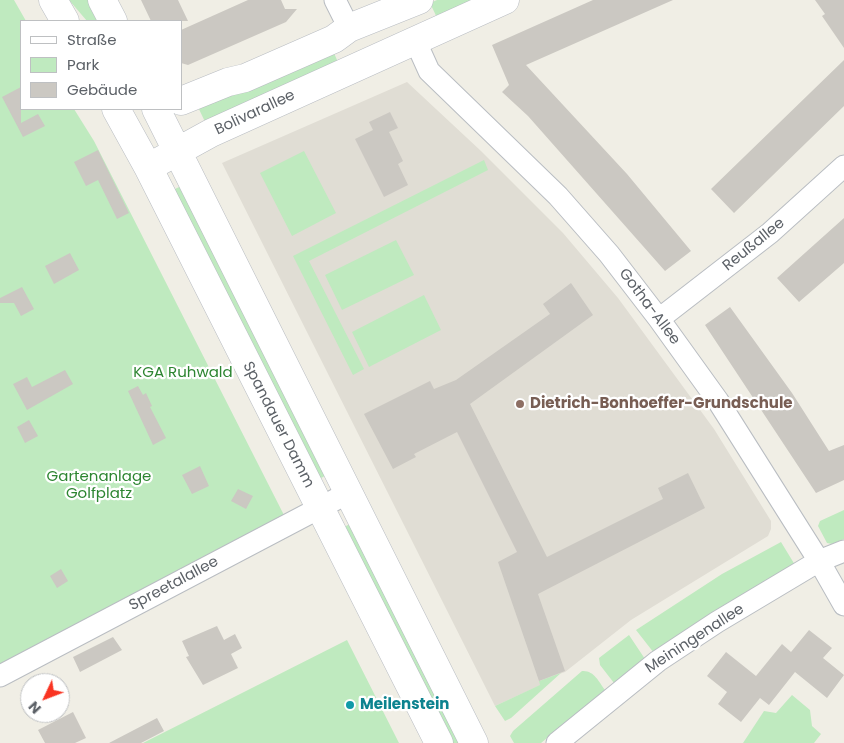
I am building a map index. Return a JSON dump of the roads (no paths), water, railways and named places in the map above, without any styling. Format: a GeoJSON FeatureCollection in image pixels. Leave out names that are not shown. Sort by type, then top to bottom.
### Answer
{"type":"FeatureCollection","features":[{"type":"Feature","properties":{"kind":"main road"},"geometry":{"type":"LineString","coordinates":[[53,0],[64,20]]}},
{"type":"Feature","properties":{"kind":"main road"},"geometry":{"type":"LineString","coordinates":[[102,0],[112,20]]}},
{"type":"Feature","properties":{"kind":"main road","name":"Bolivarallee"},"geometry":{"type":"LineString","coordinates":[[148,167],[210,133],[505,0]]}},
{"type":"Feature","properties":{"kind":"main road"},"geometry":{"type":"LineString","coordinates":[[182,100],[228,82],[245,78],[334,39],[349,28],[410,3],[416,40]]}},
{"type":"Feature","properties":{"kind":"main road"},"geometry":{"type":"LineString","coordinates":[[349,28],[365,62]]}},
{"type":"Feature","properties":{"kind":"main road"},"geometry":{"type":"LineString","coordinates":[[120,117],[150,110]]}},
{"type":"Feature","properties":{"kind":"main road"},"geometry":{"type":"LineString","coordinates":[[164,110],[176,152],[474,743]]}},
{"type":"Feature","properties":{"kind":"main road","name":"Spandauer Damm"},"geometry":{"type":"LineString","coordinates":[[120,117],[148,167],[438,743]]}},
{"type":"Feature","properties":{"kind":"street"},"geometry":{"type":"LineString","coordinates":[[335,0],[349,28]]}},
{"type":"Feature","properties":{"kind":"street","name":"Gotha-Allee"},"geometry":{"type":"LineString","coordinates":[[416,40],[429,71],[558,196],[609,254],[659,319],[718,401],[819,561],[844,605]]}},
{"type":"Feature","properties":{"kind":"street","name":"Reußallee"},"geometry":{"type":"LineString","coordinates":[[659,319],[770,233],[844,166]]}},
{"type":"Feature","properties":{"kind":"street","name":"Spreetalallee"},"geometry":{"type":"LineString","coordinates":[[0,676],[348,493]]}},
{"type":"Feature","properties":{"kind":"street","name":"Meiningenallee"},"geometry":{"type":"LineString","coordinates":[[556,743],[658,661],[717,622],[819,561],[844,551]]}},
{"type":"Feature","properties":{"kind":"place","name":"Dietrich-Bonhoeffer-Grundschule"},"geometry":{"type":"Point","coordinates":[520,404]}},
{"type":"Feature","properties":{"kind":"place","name":"Meilenstein"},"geometry":{"type":"Point","coordinates":[350,705]}},
{"type":"Feature","properties":{"kind":"park label","name":"KGA Ruhwald"},"geometry":{"type":"Point","coordinates":[183,373]}},
{"type":"Feature","properties":{"kind":"park label","name":"Gartenanlage Golfplatz"},"geometry":{"type":"Point","coordinates":[99,486]}}]}
